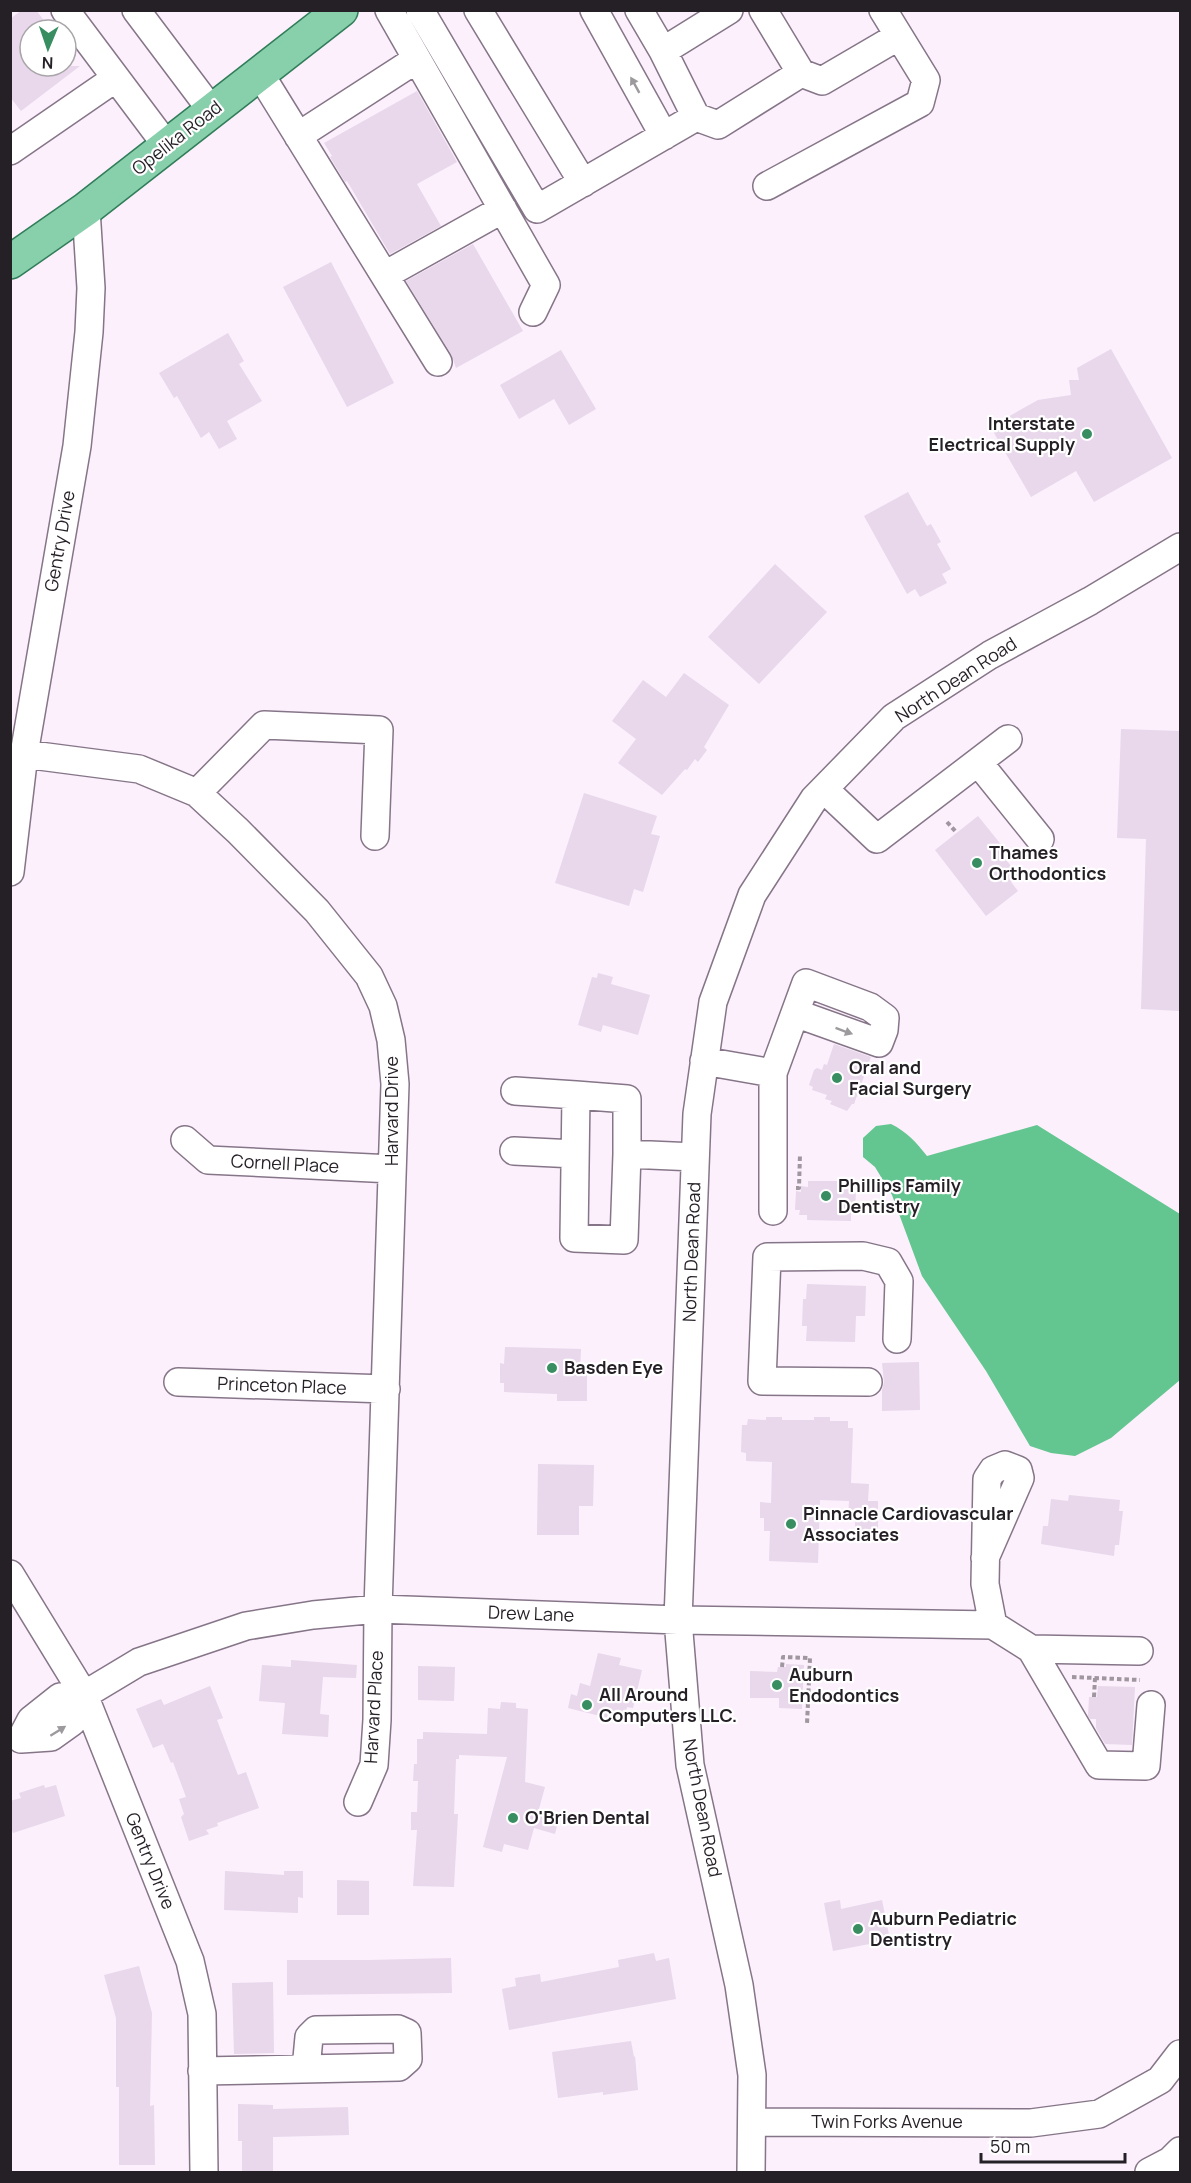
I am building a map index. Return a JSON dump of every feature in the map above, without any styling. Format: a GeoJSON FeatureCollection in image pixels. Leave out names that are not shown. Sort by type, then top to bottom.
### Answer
{"type":"FeatureCollection","features":[{"type":"Feature","properties":{"kind":"main road","name":"Opelika Road"},"geometry":{"type":"LineString","coordinates":[[10,262],[86,209],[260,74],[335,12]]}},
{"type":"Feature","properties":{"kind":"street"},"geometry":{"type":"LineString","coordinates":[[65,10],[167,146]]}},
{"type":"Feature","properties":{"kind":"street"},"geometry":{"type":"LineString","coordinates":[[136,10],[212,111]]}},
{"type":"Feature","properties":{"kind":"street"},"geometry":{"type":"LineString","coordinates":[[389,10],[546,285],[533,312]]}},
{"type":"Feature","properties":{"kind":"street"},"geometry":{"type":"LineString","coordinates":[[478,10],[583,183]]}},
{"type":"Feature","properties":{"kind":"street"},"geometry":{"type":"LineString","coordinates":[[594,10],[664,136]]}},
{"type":"Feature","properties":{"kind":"street"},"geometry":{"type":"LineString","coordinates":[[639,10],[663,51],[696,117],[718,125],[801,73]]}},
{"type":"Feature","properties":{"kind":"street"},"geometry":{"type":"LineString","coordinates":[[663,51],[729,10]]}},
{"type":"Feature","properties":{"kind":"street"},"geometry":{"type":"LineString","coordinates":[[763,10],[801,73],[822,81],[899,36]]}},
{"type":"Feature","properties":{"kind":"street"},"geometry":{"type":"LineString","coordinates":[[766,186],[920,104],[926,80],[883,10]]}},
{"type":"Feature","properties":{"kind":"street"},"geometry":{"type":"LineString","coordinates":[[432,14],[537,209],[696,117]]}},
{"type":"Feature","properties":{"kind":"street"},"geometry":{"type":"LineString","coordinates":[[298,136],[417,59]]}},
{"type":"Feature","properties":{"kind":"street"},"geometry":{"type":"LineString","coordinates":[[260,74],[438,362]]}},
{"type":"Feature","properties":{"kind":"street"},"geometry":{"type":"LineString","coordinates":[[10,151],[116,78]]}},
{"type":"Feature","properties":{"kind":"street","name":"Gentry Drive"},"geometry":{"type":"LineString","coordinates":[[10,872],[24,754],[77,446],[89,332],[90,288],[86,209]]}},
{"type":"Feature","properties":{"kind":"street"},"geometry":{"type":"LineString","coordinates":[[385,274],[503,209]]}},
{"type":"Feature","properties":{"kind":"street","name":"North Dean Road"},"geometry":{"type":"LineString","coordinates":[[752,2172],[752,2075],[739,1985],[690,1765],[678,1620],[697,1114],[713,1002],[752,896],[814,799],[894,717],[990,655],[1090,601],[1180,547]]}},
{"type":"Feature","properties":{"kind":"street"},"geometry":{"type":"LineString","coordinates":[[197,793],[264,725],[379,730],[375,836]]}},
{"type":"Feature","properties":{"kind":"street"},"geometry":{"type":"LineString","coordinates":[[824,789],[877,838],[1008,739]]}},
{"type":"Feature","properties":{"kind":"street","name":"Harvard Drive"},"geometry":{"type":"LineString","coordinates":[[24,754],[139,769],[197,793],[238,831],[316,911],[369,976],[383,1006],[391,1040],[395,1084],[378,1609]]}},
{"type":"Feature","properties":{"kind":"street"},"geometry":{"type":"LineString","coordinates":[[978,762],[1040,839]]}},
{"type":"Feature","properties":{"kind":"street"},"geometry":{"type":"LineString","coordinates":[[773,1211],[773,1073],[806,983],[870,1007],[885,1018],[884,1030]]}},
{"type":"Feature","properties":{"kind":"street"},"geometry":{"type":"LineString","coordinates":[[704,1061],[773,1073]]}},
{"type":"Feature","properties":{"kind":"street"},"geometry":{"type":"LineString","coordinates":[[515,1091],[576,1095],[627,1099],[624,1240],[574,1238],[576,1095]]}},
{"type":"Feature","properties":{"kind":"street","name":"Cornell Place"},"geometry":{"type":"LineString","coordinates":[[185,1140],[208,1160],[392,1169]]}},
{"type":"Feature","properties":{"kind":"street"},"geometry":{"type":"LineString","coordinates":[[514,1151],[575,1154]]}},
{"type":"Feature","properties":{"kind":"street"},"geometry":{"type":"LineString","coordinates":[[627,1154],[695,1157]]}},
{"type":"Feature","properties":{"kind":"street"},"geometry":{"type":"LineString","coordinates":[[868,1382],[762,1381],[767,1257],[863,1256],[888,1262],[899,1281],[897,1339]]}},
{"type":"Feature","properties":{"kind":"street","name":"Princeton Place"},"geometry":{"type":"LineString","coordinates":[[178,1382],[386,1389]]}},
{"type":"Feature","properties":{"kind":"street"},"geometry":{"type":"LineString","coordinates":[[985,1558],[985,1584],[993,1625],[1031,1649],[1099,1765],[1146,1766],[1151,1705]]}},
{"type":"Feature","properties":{"kind":"street","name":"Gentry Drive"},"geometry":{"type":"LineString","coordinates":[[10,1574],[84,1695],[190,1961],[202,2014],[204,2172]]}},
{"type":"Feature","properties":{"kind":"street","name":"Drew Lane"},"geometry":{"type":"LineString","coordinates":[[16,1739],[31,1720],[60,1697],[84,1695],[139,1662],[246,1626],[313,1615],[378,1609],[678,1620],[993,1625]]}},
{"type":"Feature","properties":{"kind":"street","name":"Harvard Place"},"geometry":{"type":"LineString","coordinates":[[358,1803],[375,1765],[378,1609]]}},
{"type":"Feature","properties":{"kind":"street"},"geometry":{"type":"LineString","coordinates":[[1031,1649],[1140,1651]]}},
{"type":"Feature","properties":{"kind":"street","name":"Twin Forks Avenue"},"geometry":{"type":"LineString","coordinates":[[752,2122],[1031,2123],[1099,2114],[1160,2080],[1180,2057]]}},
{"type":"Feature","properties":{"kind":"street"},"geometry":{"type":"LineString","coordinates":[[202,2071],[306,2069]]}},
{"type":"Feature","properties":{"kind":"path"},"geometry":{"type":"LineString","coordinates":[[947,822],[957,833]]}},
{"type":"Feature","properties":{"kind":"path"},"geometry":{"type":"LineString","coordinates":[[782,1667],[783,1657],[810,1658],[807,1724]]}},
{"type":"Feature","properties":{"kind":"path"},"geometry":{"type":"LineString","coordinates":[[1064,1676],[1140,1680]]}},
{"type":"Feature","properties":{"kind":"path"},"geometry":{"type":"LineString","coordinates":[[1094,1697],[1095,1678]]}},
{"type":"Feature","properties":{"kind":"shaded area"},"geometry":{"type":"Polygon","coordinates":[[[891,1124],[911,1138],[927,1156],[1037,1125],[1180,1214],[1180,1380],[1111,1438],[1075,1456],[1051,1453],[1030,1446],[986,1371],[922,1276],[892,1195],[875,1167],[863,1157],[863,1138],[876,1126],[891,1124]]]}},
{"type":"Feature","properties":{"kind":"building"},"geometry":{"type":"Polygon","coordinates":[[[22,10],[36,10],[42,18],[18,18],[18,78],[64,78],[21,111],[10,97],[10,19],[22,10]]]}},
{"type":"Feature","properties":{"kind":"building"},"geometry":{"type":"Polygon","coordinates":[[[417,91],[457,162],[417,184],[441,226],[390,254],[347,181],[345,182],[330,157],[332,156],[324,143],[417,91]]]}},
{"type":"Feature","properties":{"kind":"building"},"geometry":{"type":"Polygon","coordinates":[[[473,244],[523,331],[456,368],[451,354],[406,281],[473,244]]]}},
{"type":"Feature","properties":{"kind":"building"},"geometry":{"type":"Polygon","coordinates":[[[331,262],[394,383],[347,407],[283,287],[331,262]]]}},
{"type":"Feature","properties":{"kind":"building"},"geometry":{"type":"Polygon","coordinates":[[[228,333],[244,361],[239,364],[262,401],[227,421],[237,439],[219,449],[209,432],[201,438],[177,396],[174,398],[159,373],[228,333]]]}},
{"type":"Feature","properties":{"kind":"building"},"geometry":{"type":"Polygon","coordinates":[[[1111,349],[1172,458],[1094,502],[1076,471],[1031,497],[994,433],[997,423],[1038,400],[1071,395],[1069,380],[1079,380],[1077,368],[1111,349]]]}},
{"type":"Feature","properties":{"kind":"building"},"geometry":{"type":"Polygon","coordinates":[[[561,350],[596,409],[569,425],[554,399],[519,419],[500,385],[561,350]]]}},
{"type":"Feature","properties":{"kind":"building"},"geometry":{"type":"Polygon","coordinates":[[[908,492],[927,526],[931,524],[941,542],[937,544],[951,569],[942,574],[947,583],[920,597],[915,589],[907,594],[864,516],[908,492]]]}},
{"type":"Feature","properties":{"kind":"building"},"geometry":{"type":"Polygon","coordinates":[[[775,564],[827,612],[759,684],[708,637],[775,564]]]}},
{"type":"Feature","properties":{"kind":"building"},"geometry":{"type":"Polygon","coordinates":[[[684,673],[729,705],[704,747],[707,750],[698,762],[695,759],[687,770],[685,769],[662,795],[618,763],[636,739],[612,721],[643,680],[666,697],[684,673]]]}},
{"type":"Feature","properties":{"kind":"building"},"geometry":{"type":"Polygon","coordinates":[[[1121,729],[1180,731],[1180,1011],[1141,1009],[1146,839],[1117,838],[1121,729]]]}},
{"type":"Feature","properties":{"kind":"building"},"geometry":{"type":"Polygon","coordinates":[[[584,793],[657,816],[651,834],[660,836],[643,892],[634,889],[629,906],[555,883],[584,793]]]}},
{"type":"Feature","properties":{"kind":"building","name":"Thames Orthodontics"},"geometry":{"type":"Polygon","coordinates":[[[978,816],[1003,847],[999,851],[1019,876],[1011,882],[1018,891],[986,916],[935,850],[978,816]]]}},
{"type":"Feature","properties":{"kind":"building"},"geometry":{"type":"Polygon","coordinates":[[[598,973],[613,977],[611,984],[650,995],[638,1035],[603,1025],[601,1032],[578,1025],[592,977],[597,978],[598,973]]]}},
{"type":"Feature","properties":{"kind":"building","name":"Oral and Facial Surgery"},"geometry":{"type":"Polygon","coordinates":[[[834,1044],[871,1057],[854,1104],[847,1111],[830,1104],[832,1101],[825,1099],[827,1095],[812,1090],[813,1087],[809,1085],[814,1070],[817,1068],[822,1070],[824,1064],[827,1065],[834,1044]]]}},
{"type":"Feature","properties":{"kind":"building","name":"Phillips Family Dentistry"},"geometry":{"type":"Polygon","coordinates":[[[808,1181],[852,1181],[852,1191],[856,1191],[855,1212],[851,1212],[851,1221],[807,1220],[807,1215],[799,1215],[800,1210],[795,1210],[796,1191],[801,1192],[801,1186],[808,1187],[808,1181]]]}},
{"type":"Feature","properties":{"kind":"building"},"geometry":{"type":"Polygon","coordinates":[[[807,1284],[866,1286],[865,1316],[856,1316],[855,1342],[806,1341],[807,1326],[802,1326],[803,1299],[806,1299],[807,1284]]]}},
{"type":"Feature","properties":{"kind":"building"},"geometry":{"type":"Polygon","coordinates":[[[505,1347],[581,1349],[580,1373],[587,1373],[587,1401],[557,1401],[557,1394],[504,1392],[504,1383],[500,1383],[500,1363],[504,1364],[505,1347]]]}},
{"type":"Feature","properties":{"kind":"building"},"geometry":{"type":"Polygon","coordinates":[[[919,1362],[920,1410],[882,1411],[884,1382],[882,1363],[919,1362]]]}},
{"type":"Feature","properties":{"kind":"building"},"geometry":{"type":"Polygon","coordinates":[[[766,1417],[782,1417],[782,1420],[814,1420],[814,1417],[830,1417],[830,1421],[848,1421],[848,1428],[853,1428],[851,1483],[869,1484],[868,1501],[878,1501],[878,1530],[855,1530],[855,1519],[848,1519],[849,1501],[820,1500],[818,1563],[769,1561],[770,1531],[764,1531],[764,1518],[760,1518],[760,1502],[771,1503],[772,1462],[746,1461],[746,1453],[741,1452],[742,1425],[747,1425],[748,1419],[766,1420],[766,1417]]]}},
{"type":"Feature","properties":{"kind":"building"},"geometry":{"type":"Polygon","coordinates":[[[538,1464],[594,1465],[593,1506],[579,1506],[579,1535],[537,1535],[538,1464]]]}},
{"type":"Feature","properties":{"kind":"building"},"geometry":{"type":"Polygon","coordinates":[[[1069,1495],[1120,1500],[1119,1511],[1123,1511],[1119,1545],[1115,1545],[1114,1556],[1041,1544],[1043,1526],[1048,1526],[1051,1499],[1068,1501],[1069,1495]]]}},
{"type":"Feature","properties":{"kind":"building"},"geometry":{"type":"Polygon","coordinates":[[[598,1653],[621,1658],[619,1665],[642,1670],[633,1708],[627,1707],[624,1722],[568,1708],[571,1694],[577,1696],[580,1683],[590,1686],[598,1653]]]}},
{"type":"Feature","properties":{"kind":"building"},"geometry":{"type":"Polygon","coordinates":[[[291,1660],[357,1665],[356,1678],[323,1677],[320,1714],[329,1715],[328,1737],[282,1734],[285,1703],[259,1701],[262,1665],[291,1667],[291,1660]]]}},
{"type":"Feature","properties":{"kind":"building","name":"Auburn Endodontics"},"geometry":{"type":"Polygon","coordinates":[[[786,1664],[804,1665],[802,1709],[779,1708],[779,1698],[750,1698],[750,1671],[777,1672],[778,1667],[786,1667],[786,1664]]]}},
{"type":"Feature","properties":{"kind":"building"},"geometry":{"type":"Polygon","coordinates":[[[418,1666],[455,1667],[454,1701],[418,1700],[418,1666]]]}},
{"type":"Feature","properties":{"kind":"building"},"geometry":{"type":"Polygon","coordinates":[[[210,1686],[223,1718],[217,1720],[238,1775],[246,1772],[259,1808],[217,1823],[218,1826],[206,1830],[209,1834],[189,1841],[181,1817],[184,1814],[179,1799],[186,1797],[173,1762],[171,1763],[163,1744],[153,1748],[136,1709],[161,1699],[164,1705],[210,1686]]]}},
{"type":"Feature","properties":{"kind":"building"},"geometry":{"type":"Polygon","coordinates":[[[1098,1686],[1135,1687],[1132,1745],[1105,1744],[1096,1728],[1096,1719],[1090,1719],[1088,1716],[1089,1697],[1097,1697],[1098,1686]]]}},
{"type":"Feature","properties":{"kind":"building"},"geometry":{"type":"Polygon","coordinates":[[[501,1702],[516,1703],[516,1708],[528,1709],[525,1782],[545,1787],[539,1809],[560,1814],[555,1834],[534,1828],[528,1850],[504,1844],[502,1852],[483,1847],[507,1757],[459,1755],[459,1759],[456,1759],[454,1814],[458,1814],[454,1887],[413,1886],[417,1830],[411,1830],[411,1812],[417,1812],[418,1781],[413,1781],[414,1764],[417,1764],[417,1739],[423,1739],[423,1732],[487,1734],[488,1708],[500,1709],[501,1702]]]}},
{"type":"Feature","properties":{"kind":"building"},"geometry":{"type":"Polygon","coordinates":[[[44,1785],[45,1788],[56,1785],[65,1816],[13,1833],[10,1824],[10,1801],[21,1798],[19,1793],[44,1785]]]}},
{"type":"Feature","properties":{"kind":"building"},"geometry":{"type":"Polygon","coordinates":[[[225,1871],[284,1875],[284,1871],[303,1871],[303,1898],[298,1897],[298,1913],[224,1910],[225,1871]]]}},
{"type":"Feature","properties":{"kind":"building"},"geometry":{"type":"Polygon","coordinates":[[[337,1880],[369,1881],[369,1915],[337,1915],[337,1880]]]}},
{"type":"Feature","properties":{"kind":"building","name":"Auburn Pediatric Dentistry"},"geometry":{"type":"Polygon","coordinates":[[[840,1900],[841,1909],[882,1900],[890,1940],[833,1951],[824,1903],[840,1900]]]}},
{"type":"Feature","properties":{"kind":"building"},"geometry":{"type":"Polygon","coordinates":[[[654,1953],[656,1961],[669,1958],[676,1999],[509,2030],[502,1989],[516,1986],[515,1978],[540,1974],[541,1982],[619,1967],[618,1960],[654,1953]]]}},
{"type":"Feature","properties":{"kind":"building"},"geometry":{"type":"Polygon","coordinates":[[[451,1958],[452,1993],[287,1995],[287,1960],[451,1958]]]}},
{"type":"Feature","properties":{"kind":"building"},"geometry":{"type":"Polygon","coordinates":[[[139,1966],[152,2013],[150,2106],[154,2105],[155,2165],[119,2165],[116,2018],[104,1975],[139,1966]]]}},
{"type":"Feature","properties":{"kind":"building"},"geometry":{"type":"Polygon","coordinates":[[[273,1982],[274,2053],[234,2054],[232,1983],[273,1982]]]}},
{"type":"Feature","properties":{"kind":"building"},"geometry":{"type":"Polygon","coordinates":[[[631,2041],[635,2056],[638,2090],[558,2098],[552,2052],[631,2041]]]}},
{"type":"Feature","properties":{"kind":"building"},"geometry":{"type":"Polygon","coordinates":[[[238,2104],[273,2105],[273,2109],[348,2107],[349,2135],[273,2137],[273,2172],[242,2172],[242,2141],[238,2141],[238,2104]]]}},
{"type":"Feature","properties":{"kind":"place","name":"Interstate Electrical Supply"},"geometry":{"type":"Point","coordinates":[1087,434]}},
{"type":"Feature","properties":{"kind":"place","name":"Thames Orthodontics"},"geometry":{"type":"Point","coordinates":[977,863]}},
{"type":"Feature","properties":{"kind":"place","name":"Oral and Facial Surgery"},"geometry":{"type":"Point","coordinates":[837,1078]}},
{"type":"Feature","properties":{"kind":"place","name":"Phillips Family Dentistry"},"geometry":{"type":"Point","coordinates":[826,1196]}},
{"type":"Feature","properties":{"kind":"place","name":"Basden Eye"},"geometry":{"type":"Point","coordinates":[552,1368]}},
{"type":"Feature","properties":{"kind":"place","name":"Pinnacle Cardiovascular Associates"},"geometry":{"type":"Point","coordinates":[791,1524]}},
{"type":"Feature","properties":{"kind":"place","name":"Auburn Endodontics"},"geometry":{"type":"Point","coordinates":[777,1685]}},
{"type":"Feature","properties":{"kind":"place","name":"All Around Computers LLC."},"geometry":{"type":"Point","coordinates":[587,1705]}},
{"type":"Feature","properties":{"kind":"place","name":"O'Brien Dental"},"geometry":{"type":"Point","coordinates":[513,1818]}},
{"type":"Feature","properties":{"kind":"place","name":"Auburn Pediatric Dentistry"},"geometry":{"type":"Point","coordinates":[858,1929]}}]}
